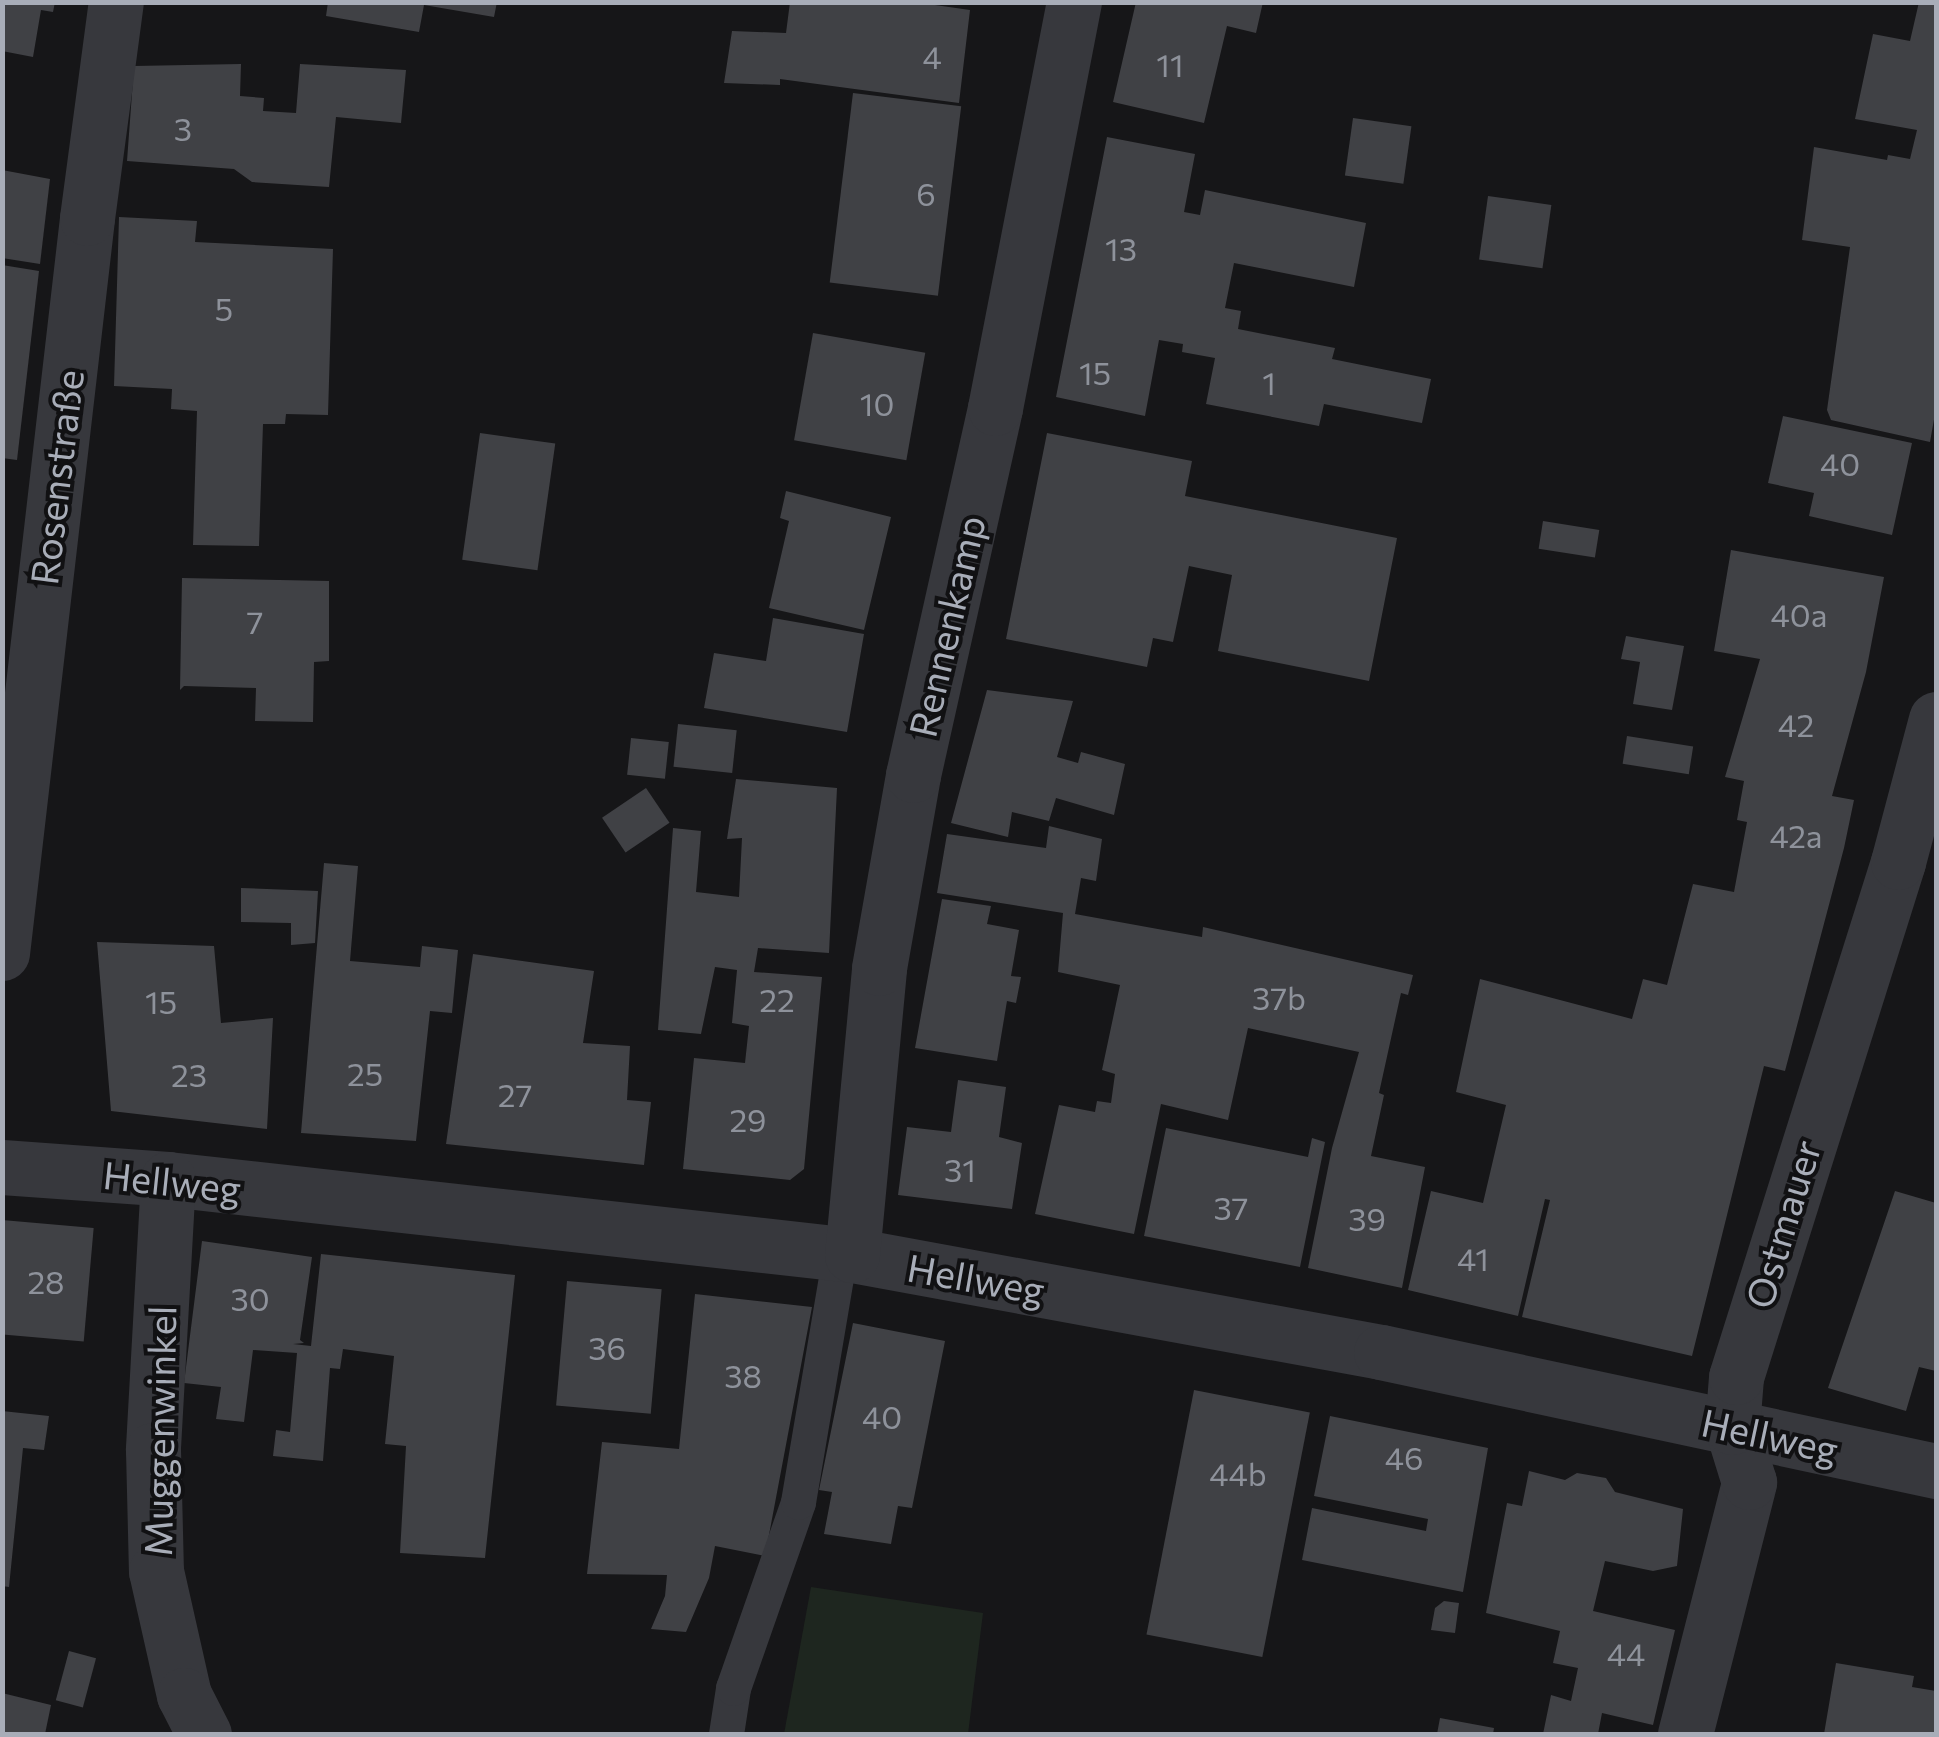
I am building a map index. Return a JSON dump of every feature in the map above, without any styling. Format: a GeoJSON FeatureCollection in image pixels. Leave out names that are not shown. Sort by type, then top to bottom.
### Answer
{"type":"FeatureCollection","features":[{"type":"Feature","properties":{"kind":"street","name":"Rosenstraße"},"geometry":{"type":"LineString","coordinates":[[2,953],[87,218],[116,2]]}},
{"type":"Feature","properties":{"kind":"street","name":"Rennenkamp"},"geometry":{"type":"LineString","coordinates":[[846,1255],[879,968],[912,775],[996,408],[1074,2]]}},
{"type":"Feature","properties":{"kind":"street","name":"Ostmauer"},"geometry":{"type":"LineString","coordinates":[[1685,1734],[1749,1482],[1732,1427],[1736,1377],[1761,1287],[1898,862],[1936,719]]}},
{"type":"Feature","properties":{"kind":"street","name":"Hellweg"},"geometry":{"type":"LineString","coordinates":[[2,1168],[168,1179],[846,1255],[1381,1352],[1936,1471]]}},
{"type":"Feature","properties":{"kind":"street","name":"Muggenwinkel"},"geometry":{"type":"LineString","coordinates":[[168,1179],[153,1450],[156,1571],[184,1695],[204,1734]]}},
{"type":"Feature","properties":{"kind":"lane"},"geometry":{"type":"LineString","coordinates":[[726,1734],[732,1688],[798,1502],[846,1255]]}},
{"type":"Feature","properties":{"kind":"shaded area"},"geometry":{"type":"Polygon","coordinates":[[[811,1587],[983,1613],[968,1734],[784,1734],[811,1587]]]}},
{"type":"Feature","properties":{"kind":"building"},"geometry":{"type":"Polygon","coordinates":[[[2,2],[55,2],[53,12],[41,10],[33,57],[2,51],[2,2]]]}},
{"type":"Feature","properties":{"kind":"building"},"geometry":{"type":"Polygon","coordinates":[[[328,2],[497,2],[494,17],[424,5],[419,32],[326,16],[328,2]]]}},
{"type":"Feature","properties":{"kind":"building"},"geometry":{"type":"Polygon","coordinates":[[[790,2],[914,2],[970,10],[959,103],[780,79],[780,85],[724,83],[732,31],[786,33],[790,2]]]}},
{"type":"Feature","properties":{"kind":"building"},"geometry":{"type":"Polygon","coordinates":[[[1136,2],[1263,2],[1256,33],[1227,26],[1204,123],[1113,102],[1136,2]]]}},
{"type":"Feature","properties":{"kind":"building"},"geometry":{"type":"Polygon","coordinates":[[[1919,2],[1936,2],[1936,408],[1930,442],[1831,420],[1827,410],[1850,247],[1802,240],[1814,147],[1887,160],[1888,155],[1910,159],[1917,130],[1855,119],[1873,34],[1910,41],[1919,2]]]}},
{"type":"Feature","properties":{"kind":"building"},"geometry":{"type":"Polygon","coordinates":[[[241,64],[240,96],[264,98],[263,111],[296,113],[300,64],[406,70],[401,123],[336,117],[329,187],[252,182],[234,169],[127,161],[134,66],[241,64]]]}},
{"type":"Feature","properties":{"kind":"building"},"geometry":{"type":"Polygon","coordinates":[[[853,93],[961,106],[938,296],[830,283],[853,93]]]}},
{"type":"Feature","properties":{"kind":"building"},"geometry":{"type":"Polygon","coordinates":[[[1353,118],[1411,126],[1403,184],[1345,175],[1353,118]]]}},
{"type":"Feature","properties":{"kind":"building"},"geometry":{"type":"Polygon","coordinates":[[[1107,137],[1195,154],[1184,212],[1200,215],[1205,190],[1366,223],[1354,287],[1234,263],[1225,308],[1241,311],[1238,329],[1335,348],[1332,359],[1431,379],[1422,423],[1324,404],[1319,426],[1206,404],[1215,358],[1182,352],[1183,344],[1159,340],[1145,416],[1056,397],[1107,137]]]}},
{"type":"Feature","properties":{"kind":"building"},"geometry":{"type":"Polygon","coordinates":[[[2,170],[50,179],[40,264],[2,258],[2,170]]]}},
{"type":"Feature","properties":{"kind":"building"},"geometry":{"type":"Polygon","coordinates":[[[1488,196],[1551,205],[1542,268],[1479,259],[1488,196]]]}},
{"type":"Feature","properties":{"kind":"building"},"geometry":{"type":"Polygon","coordinates":[[[119,217],[197,221],[195,242],[333,249],[328,415],[286,414],[285,424],[263,424],[259,546],[193,545],[197,411],[171,409],[172,389],[114,386],[119,217]]]}},
{"type":"Feature","properties":{"kind":"building"},"geometry":{"type":"Polygon","coordinates":[[[2,265],[39,271],[17,460],[2,458],[2,265]]]}},
{"type":"Feature","properties":{"kind":"building"},"geometry":{"type":"Polygon","coordinates":[[[813,333],[925,353],[906,460],[794,440],[813,333]]]}},
{"type":"Feature","properties":{"kind":"building"},"geometry":{"type":"Polygon","coordinates":[[[1783,416],[1912,443],[1892,535],[1809,516],[1814,493],[1768,483],[1783,416]]]}},
{"type":"Feature","properties":{"kind":"building"},"geometry":{"type":"Polygon","coordinates":[[[480,433],[555,444],[537,570],[462,560],[480,433]]]}},
{"type":"Feature","properties":{"kind":"building"},"geometry":{"type":"Polygon","coordinates":[[[1047,433],[1192,461],[1185,496],[1397,538],[1369,681],[1218,651],[1232,575],[1189,566],[1173,642],[1153,638],[1147,667],[1006,639],[1047,433]]]}},
{"type":"Feature","properties":{"kind":"building"},"geometry":{"type":"Polygon","coordinates":[[[786,491],[891,517],[864,630],[769,608],[789,521],[780,518],[786,491]]]}},
{"type":"Feature","properties":{"kind":"building"},"geometry":{"type":"Polygon","coordinates":[[[1543,521],[1599,530],[1595,558],[1539,549],[1543,521]]]}},
{"type":"Feature","properties":{"kind":"building"},"geometry":{"type":"Polygon","coordinates":[[[1731,550],[1884,577],[1866,672],[1832,796],[1854,800],[1844,848],[1785,1071],[1764,1066],[1692,1356],[1522,1317],[1550,1200],[1545,1199],[1518,1316],[1408,1290],[1431,1191],[1483,1203],[1506,1105],[1456,1092],[1480,979],[1632,1019],[1643,979],[1667,985],[1693,884],[1734,892],[1747,822],[1737,820],[1744,781],[1725,777],[1760,659],[1714,651],[1731,550]]]}},
{"type":"Feature","properties":{"kind":"building"},"geometry":{"type":"Polygon","coordinates":[[[182,578],[329,581],[329,661],[314,662],[313,722],[255,721],[256,688],[184,686],[180,690],[182,578]]]}},
{"type":"Feature","properties":{"kind":"building"},"geometry":{"type":"Polygon","coordinates":[[[773,618],[864,634],[847,732],[704,708],[714,653],[766,661],[773,618]]]}},
{"type":"Feature","properties":{"kind":"building"},"geometry":{"type":"Polygon","coordinates":[[[1626,636],[1684,646],[1672,710],[1633,704],[1640,662],[1621,659],[1626,636]]]}},
{"type":"Feature","properties":{"kind":"building"},"geometry":{"type":"Polygon","coordinates":[[[987,690],[1073,701],[1057,757],[1078,763],[1081,752],[1125,764],[1114,815],[1056,798],[1049,821],[1012,812],[1008,837],[951,823],[987,690]]]}},
{"type":"Feature","properties":{"kind":"building"},"geometry":{"type":"Polygon","coordinates":[[[678,724],[737,730],[732,773],[674,767],[678,724]]]}},
{"type":"Feature","properties":{"kind":"building"},"geometry":{"type":"Polygon","coordinates":[[[1627,736],[1693,746],[1689,774],[1623,764],[1627,736]]]}},
{"type":"Feature","properties":{"kind":"building"},"geometry":{"type":"Polygon","coordinates":[[[631,738],[669,742],[665,779],[627,775],[631,738]]]}},
{"type":"Feature","properties":{"kind":"building"},"geometry":{"type":"Polygon","coordinates":[[[736,779],[837,788],[829,953],[758,948],[754,972],[822,977],[804,1169],[790,1180],[683,1169],[694,1058],[745,1063],[749,1026],[732,1023],[737,970],[715,967],[701,1034],[658,1030],[673,828],[701,831],[696,892],[739,897],[742,838],[727,839],[736,779]]]}},
{"type":"Feature","properties":{"kind":"building"},"geometry":{"type":"Polygon","coordinates":[[[646,788],[669,823],[626,852],[602,818],[646,788]]]}},
{"type":"Feature","properties":{"kind":"building"},"geometry":{"type":"Polygon","coordinates":[[[1049,826],[1102,839],[1096,881],[1081,878],[1075,914],[1202,937],[1203,927],[1413,975],[1408,995],[1401,993],[1379,1093],[1384,1095],[1371,1156],[1425,1167],[1402,1288],[1308,1268],[1332,1148],[1359,1052],[1248,1028],[1228,1120],[1161,1104],[1134,1234],[1035,1214],[1059,1105],[1095,1112],[1097,1101],[1111,1103],[1115,1074],[1102,1070],[1120,985],[1058,972],[1063,913],[937,893],[947,834],[1046,848],[1049,826]]]}},
{"type":"Feature","properties":{"kind":"building"},"geometry":{"type":"Polygon","coordinates":[[[324,863],[358,866],[350,961],[420,967],[422,946],[458,950],[452,1013],[430,1011],[416,1141],[301,1133],[324,863]]]}},
{"type":"Feature","properties":{"kind":"building"},"geometry":{"type":"Polygon","coordinates":[[[241,888],[318,891],[315,943],[291,945],[291,923],[241,922],[241,888]]]}},
{"type":"Feature","properties":{"kind":"building"},"geometry":{"type":"Polygon","coordinates":[[[942,899],[991,906],[987,924],[1019,930],[1011,976],[1021,977],[1016,1003],[1007,1001],[997,1061],[915,1048],[942,899]]]}},
{"type":"Feature","properties":{"kind":"building"},"geometry":{"type":"Polygon","coordinates":[[[97,942],[214,946],[221,1023],[273,1018],[267,1129],[111,1111],[97,942]]]}},
{"type":"Feature","properties":{"kind":"building"},"geometry":{"type":"Polygon","coordinates":[[[473,954],[594,971],[583,1043],[630,1046],[627,1100],[651,1102],[644,1165],[446,1144],[473,954]]]}},
{"type":"Feature","properties":{"kind":"building"},"geometry":{"type":"Polygon","coordinates":[[[958,1080],[1006,1087],[999,1137],[1022,1143],[1012,1209],[898,1195],[907,1127],[951,1132],[958,1080]]]}},
{"type":"Feature","properties":{"kind":"building"},"geometry":{"type":"Polygon","coordinates":[[[1166,1128],[1308,1157],[1312,1138],[1325,1142],[1300,1267],[1144,1236],[1166,1128]]]}},
{"type":"Feature","properties":{"kind":"building"},"geometry":{"type":"Polygon","coordinates":[[[1895,1191],[1936,1203],[1936,1371],[1919,1367],[1906,1411],[1828,1388],[1895,1191]]]}},
{"type":"Feature","properties":{"kind":"building"},"geometry":{"type":"Polygon","coordinates":[[[2,1220],[94,1228],[84,1342],[2,1334],[2,1220]]]}},
{"type":"Feature","properties":{"kind":"building"},"geometry":{"type":"Polygon","coordinates":[[[202,1241],[312,1257],[300,1340],[304,1343],[293,1344],[311,1346],[321,1254],[515,1275],[485,1558],[400,1553],[406,1446],[385,1444],[394,1356],[343,1349],[340,1369],[330,1368],[323,1461],[273,1456],[276,1430],[290,1432],[297,1353],[253,1350],[244,1422],[216,1419],[221,1387],[184,1383],[202,1241]]]}},
{"type":"Feature","properties":{"kind":"building"},"geometry":{"type":"Polygon","coordinates":[[[567,1281],[662,1289],[651,1414],[556,1406],[567,1281]]]}},
{"type":"Feature","properties":{"kind":"building"},"geometry":{"type":"Polygon","coordinates":[[[695,1294],[812,1307],[765,1556],[715,1546],[709,1578],[686,1632],[651,1629],[665,1596],[667,1575],[587,1574],[602,1442],[679,1449],[695,1294]]]}},
{"type":"Feature","properties":{"kind":"building"},"geometry":{"type":"Polygon","coordinates":[[[853,1323],[945,1341],[912,1508],[898,1506],[891,1544],[824,1534],[832,1492],[819,1490],[853,1323]]]}},
{"type":"Feature","properties":{"kind":"building"},"geometry":{"type":"Polygon","coordinates":[[[1194,1390],[1310,1413],[1262,1657],[1146,1634],[1194,1390]]]}},
{"type":"Feature","properties":{"kind":"building"},"geometry":{"type":"Polygon","coordinates":[[[2,1411],[49,1416],[44,1450],[23,1448],[9,1587],[2,1586],[2,1411]]]}},
{"type":"Feature","properties":{"kind":"building"},"geometry":{"type":"Polygon","coordinates":[[[1330,1416],[1488,1448],[1463,1592],[1302,1560],[1312,1508],[1426,1531],[1428,1519],[1314,1496],[1330,1416]]]}},
{"type":"Feature","properties":{"kind":"building"},"geometry":{"type":"Polygon","coordinates":[[[1529,1471],[1565,1480],[1577,1473],[1606,1478],[1615,1492],[1683,1509],[1677,1566],[1653,1571],[1605,1561],[1593,1611],[1675,1630],[1653,1725],[1602,1713],[1598,1734],[1543,1734],[1551,1695],[1571,1701],[1578,1668],[1553,1663],[1560,1631],[1486,1613],[1507,1503],[1522,1506],[1529,1471]]]}},
{"type":"Feature","properties":{"kind":"building"},"geometry":{"type":"Polygon","coordinates":[[[1444,1601],[1459,1603],[1455,1633],[1431,1630],[1435,1608],[1444,1601]]]}},
{"type":"Feature","properties":{"kind":"building"},"geometry":{"type":"Polygon","coordinates":[[[69,1651],[96,1658],[83,1708],[56,1700],[69,1651]]]}},
{"type":"Feature","properties":{"kind":"building"},"geometry":{"type":"Polygon","coordinates":[[[1836,1663],[1914,1676],[1912,1687],[1936,1691],[1936,1734],[1824,1734],[1836,1663]]]}},
{"type":"Feature","properties":{"kind":"building"},"geometry":{"type":"Polygon","coordinates":[[[2,1693],[51,1705],[45,1734],[2,1734],[2,1693]]]}},
{"type":"Feature","properties":{"kind":"building"},"geometry":{"type":"Polygon","coordinates":[[[1440,1718],[1494,1728],[1493,1734],[1437,1734],[1440,1718]]]}}]}
